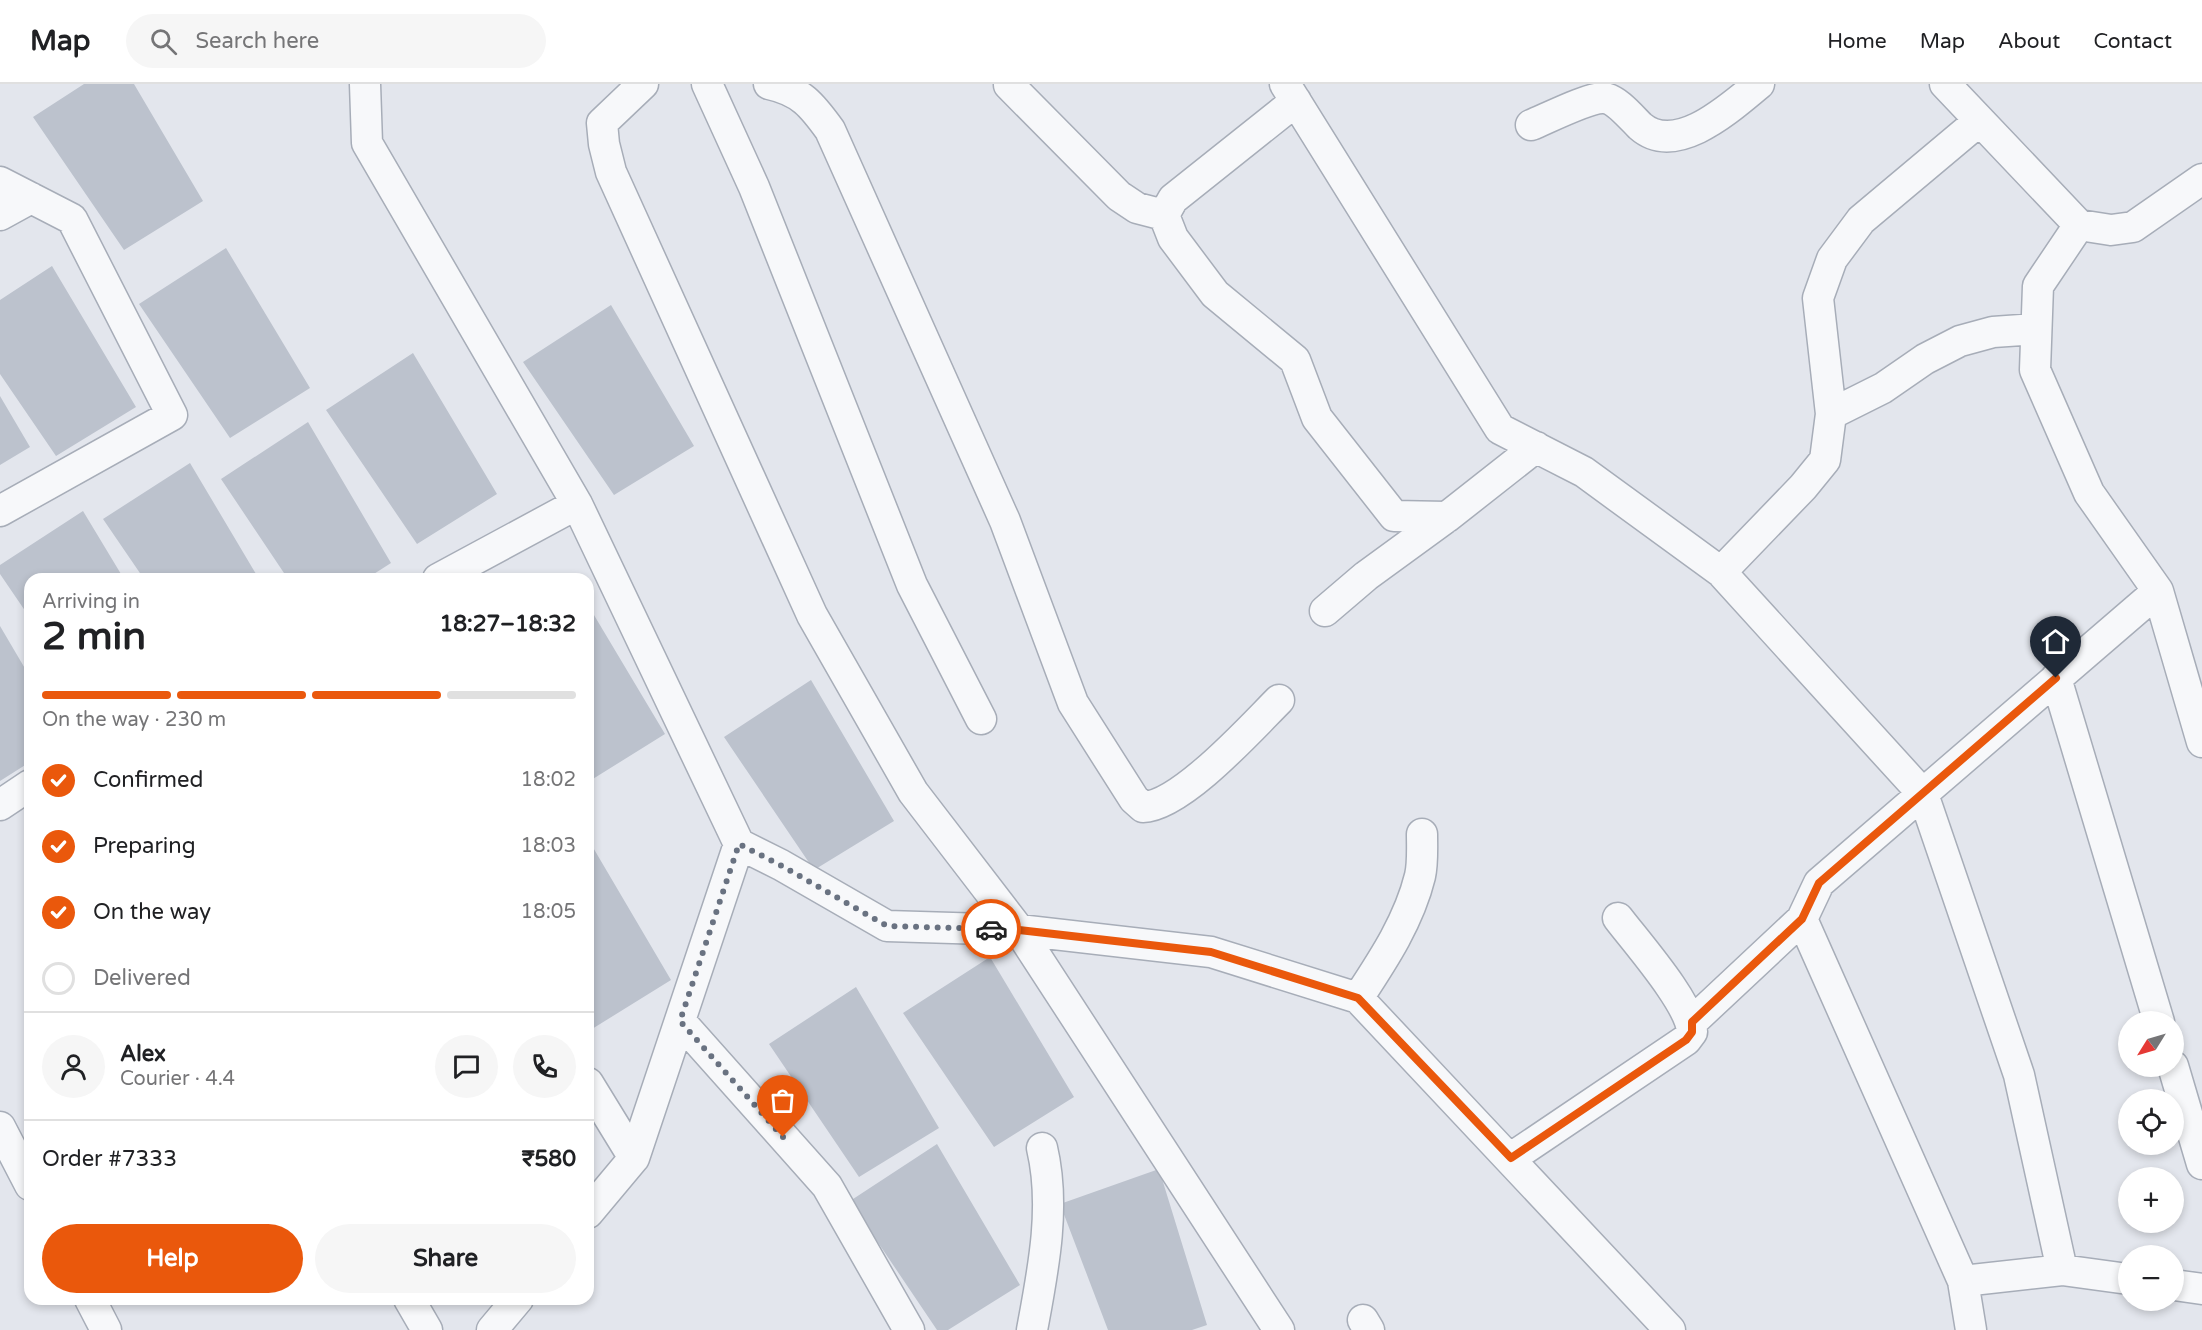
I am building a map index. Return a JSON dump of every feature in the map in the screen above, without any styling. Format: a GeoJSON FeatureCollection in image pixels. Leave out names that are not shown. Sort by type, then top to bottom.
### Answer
{"type":"FeatureCollection","features":[{"type":"Feature","properties":{"kind":"street"},"geometry":{"type":"LineString","coordinates":[[365,84],[367,143],[577,504],[739,844],[887,926],[1019,930],[1211,952],[1358,998],[1511,1158],[1670,1330]]}},
{"type":"Feature","properties":{"kind":"street"},"geometry":{"type":"LineString","coordinates":[[643,84],[602,123],[604,144],[616,183],[812,615],[913,792],[1019,930],[1266,1326]]}},
{"type":"Feature","properties":{"kind":"street"},"geometry":{"type":"LineString","coordinates":[[707,84],[754,187],[912,585],[981,719]]}},
{"type":"Feature","properties":{"kind":"street"},"geometry":{"type":"LineString","coordinates":[[769,84],[785,88],[812,105],[830,130],[1005,522],[1073,703],[1134,799],[1143,807],[1152,807],[1169,799],[1216,763],[1279,700]]}},
{"type":"Feature","properties":{"kind":"street"},"geometry":{"type":"LineString","coordinates":[[1531,125],[1594,99],[1605,98],[1615,103],[1647,133],[1666,137],[1689,132],[1718,117],[1759,84]]}},
{"type":"Feature","properties":{"kind":"street"},"geometry":{"type":"LineString","coordinates":[[1945,84],[2079,225],[2110,230],[2133,227],[2202,179]]}},
{"type":"Feature","properties":{"kind":"street"},"geometry":{"type":"LineString","coordinates":[[1009,85],[1119,196],[1137,208],[1164,216]]}},
{"type":"Feature","properties":{"kind":"street"},"geometry":{"type":"LineString","coordinates":[[1164,216],[1173,199],[1291,93],[1500,429],[1584,472],[1721,572],[1923,794],[2019,1075],[2062,1270]]}},
{"type":"Feature","properties":{"kind":"street"},"geometry":{"type":"LineString","coordinates":[[1721,572],[1803,487],[1825,460],[1831,414],[1818,298],[1832,259],[1861,220],[1979,120]]}},
{"type":"Feature","properties":{"kind":"street"},"geometry":{"type":"LineString","coordinates":[[0,182],[72,219],[172,415],[0,511]]}},
{"type":"Feature","properties":{"kind":"street"},"geometry":{"type":"LineString","coordinates":[[0,215],[31,198]]}},
{"type":"Feature","properties":{"kind":"street"},"geometry":{"type":"LineString","coordinates":[[1164,216],[1173,238],[1215,294],[1295,360],[1317,418],[1394,516],[1447,517]]}},
{"type":"Feature","properties":{"kind":"street"},"geometry":{"type":"LineString","coordinates":[[2079,225],[2038,286],[2035,370],[2089,493],[2158,591],[2202,742]]}},
{"type":"Feature","properties":{"kind":"street"},"geometry":{"type":"LineString","coordinates":[[1831,414],[1883,388],[1925,359],[1960,341],[1993,332],[2036,329]]}},
{"type":"Feature","properties":{"kind":"street"},"geometry":{"type":"LineString","coordinates":[[1325,611],[1366,576],[1447,517],[1536,447]]}},
{"type":"Feature","properties":{"kind":"street"},"geometry":{"type":"LineString","coordinates":[[449,573],[577,504]]}},
{"type":"Feature","properties":{"kind":"street"},"geometry":{"type":"LineString","coordinates":[[1692,1022],[1802,919],[1819,883],[2158,591]]}},
{"type":"Feature","properties":{"kind":"street"},"geometry":{"type":"LineString","coordinates":[[2056,678],[2156,1011]]}},
{"type":"Feature","properties":{"kind":"street"},"geometry":{"type":"LineString","coordinates":[[0,805],[24,789]]}},
{"type":"Feature","properties":{"kind":"street"},"geometry":{"type":"LineString","coordinates":[[1358,998],[1383,959],[1406,916],[1421,874],[1422,834]]}},
{"type":"Feature","properties":{"kind":"street"},"geometry":{"type":"LineString","coordinates":[[594,1206],[634,1158],[739,844]]}},
{"type":"Feature","properties":{"kind":"street"},"geometry":{"type":"LineString","coordinates":[[1511,1158],[1686,1040],[1692,1032],[1692,1022],[1684,1005],[1618,918]]}},
{"type":"Feature","properties":{"kind":"street"},"geometry":{"type":"LineString","coordinates":[[1802,919],[1963,1281],[1971,1330]]}},
{"type":"Feature","properties":{"kind":"street"},"geometry":{"type":"LineString","coordinates":[[680,1021],[827,1186],[909,1330]]}},
{"type":"Feature","properties":{"kind":"street"},"geometry":{"type":"LineString","coordinates":[[2176,1077],[2202,1164]]}},
{"type":"Feature","properties":{"kind":"street"},"geometry":{"type":"LineString","coordinates":[[594,1093],[634,1158]]}},
{"type":"Feature","properties":{"kind":"street"},"geometry":{"type":"LineString","coordinates":[[0,1127],[24,1173]]}},
{"type":"Feature","properties":{"kind":"street"},"geometry":{"type":"LineString","coordinates":[[1032,1330],[1047,1230],[1048,1173],[1042,1148]]}},
{"type":"Feature","properties":{"kind":"street"},"geometry":{"type":"LineString","coordinates":[[1963,1281],[2062,1270],[2118,1278]]}},
{"type":"Feature","properties":{"kind":"street"},"geometry":{"type":"LineString","coordinates":[[2184,1287],[2202,1289]]}},
{"type":"Feature","properties":{"kind":"street"},"geometry":{"type":"LineString","coordinates":[[93,1305],[106,1330]]}},
{"type":"Feature","properties":{"kind":"street"},"geometry":{"type":"LineString","coordinates":[[412,1305],[427,1330]]}},
{"type":"Feature","properties":{"kind":"street"},"geometry":{"type":"LineString","coordinates":[[492,1330],[513,1305]]}},
{"type":"Feature","properties":{"kind":"building"},"geometry":{"type":"Polygon","coordinates":[[[84,84],[134,84],[203,201],[124,250],[33,117],[84,84]]]}},
{"type":"Feature","properties":{"kind":"building"},"geometry":{"type":"Polygon","coordinates":[[[226,248],[310,388],[230,438],[139,304],[226,248]]]}},
{"type":"Feature","properties":{"kind":"building"},"geometry":{"type":"Polygon","coordinates":[[[52,266],[136,407],[56,456],[0,374],[0,300],[52,266]]]}},
{"type":"Feature","properties":{"kind":"building"},"geometry":{"type":"Polygon","coordinates":[[[611,305],[694,446],[614,495],[523,362],[611,305]]]}},
{"type":"Feature","properties":{"kind":"building"},"geometry":{"type":"Polygon","coordinates":[[[413,353],[497,494],[417,544],[326,410],[413,353]]]}},
{"type":"Feature","properties":{"kind":"building"},"geometry":{"type":"Polygon","coordinates":[[[0,396],[30,447],[0,465],[0,396]]]}},
{"type":"Feature","properties":{"kind":"building"},"geometry":{"type":"Polygon","coordinates":[[[308,422],[391,563],[375,573],[284,573],[221,479],[308,422]]]}},
{"type":"Feature","properties":{"kind":"building"},"geometry":{"type":"Polygon","coordinates":[[[190,463],[255,573],[140,573],[103,519],[190,463]]]}},
{"type":"Feature","properties":{"kind":"building"},"geometry":{"type":"Polygon","coordinates":[[[83,511],[120,573],[24,573],[24,609],[0,574],[0,565],[83,511]]]}},
{"type":"Feature","properties":{"kind":"building"},"geometry":{"type":"Polygon","coordinates":[[[594,615],[665,734],[594,778],[594,615]]]}},
{"type":"Feature","properties":{"kind":"building"},"geometry":{"type":"Polygon","coordinates":[[[0,626],[24,667],[24,766],[0,781],[0,626]]]}},
{"type":"Feature","properties":{"kind":"building"},"geometry":{"type":"Polygon","coordinates":[[[811,680],[894,821],[814,870],[724,737],[811,680]]]}},
{"type":"Feature","properties":{"kind":"building"},"geometry":{"type":"Polygon","coordinates":[[[594,849],[671,980],[594,1028],[594,849]]]}},
{"type":"Feature","properties":{"kind":"building"},"geometry":{"type":"Polygon","coordinates":[[[990,957],[1074,1097],[994,1147],[903,1013],[990,957]]]}},
{"type":"Feature","properties":{"kind":"building"},"geometry":{"type":"Polygon","coordinates":[[[856,987],[939,1128],[859,1177],[769,1044],[856,987]]]}},
{"type":"Feature","properties":{"kind":"building"},"geometry":{"type":"Polygon","coordinates":[[[937,1144],[1020,1285],[948,1330],[937,1330],[850,1201],[937,1144]]]}},
{"type":"Feature","properties":{"kind":"building"},"geometry":{"type":"Polygon","coordinates":[[[1159,1169],[1207,1325],[1192,1330],[1108,1330],[1060,1204],[1159,1169]]]}},
{"type":"Feature","properties":{"kind":"way so far"},"geometry":{"type":"LineString","coordinates":[[783,1137],[680,1021],[739,844],[887,926],[991,929]]}},
{"type":"Feature","properties":{"kind":"route"},"geometry":{"type":"LineString","coordinates":[[991,929],[1019,930],[1211,952],[1358,998],[1511,1158],[1686,1040],[1692,1032],[1692,1022],[1802,919],[1819,883],[2056,678]]}}]}
